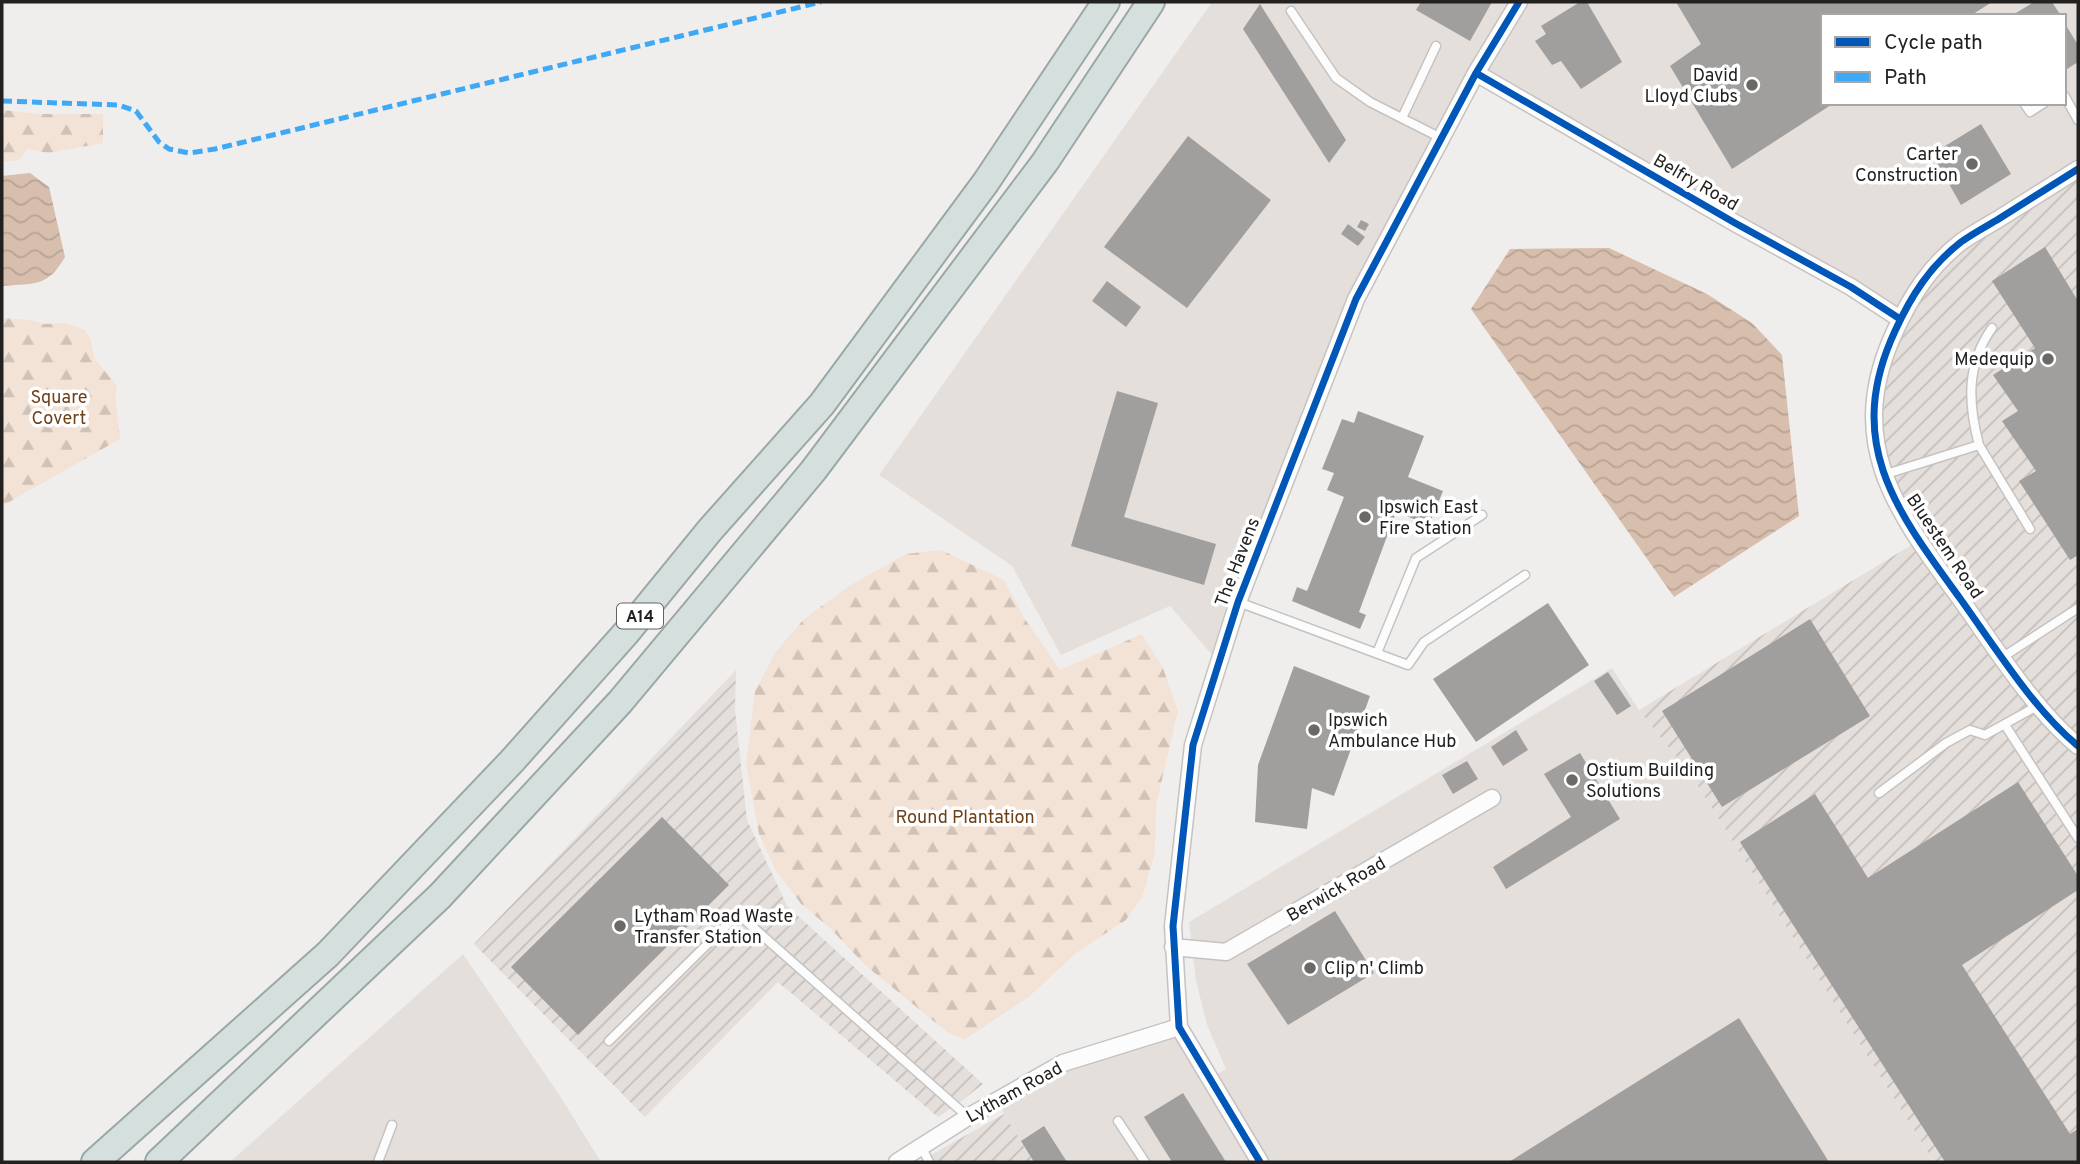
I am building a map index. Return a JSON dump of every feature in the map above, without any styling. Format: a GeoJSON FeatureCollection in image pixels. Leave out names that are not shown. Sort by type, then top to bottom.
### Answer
{"type":"FeatureCollection","features":[{"type":"Feature","properties":{"kind":"highway","name":"A14"},"geometry":{"type":"LineString","coordinates":[[95,1162],[328,954],[512,761],[626,633],[710,530],[822,404],[986,182],[1106,2]]}},
{"type":"Feature","properties":{"kind":"highway","name":"A14"},"geometry":{"type":"LineString","coordinates":[[159,1162],[440,896],[620,702],[813,471],[1045,162],[1151,2]]}},
{"type":"Feature","properties":{"kind":"street","name":"The Havens"},"geometry":{"type":"LineString","coordinates":[[1260,1162],[1179,1027],[1172,947],[1181,837],[1194,745],[1238,603],[1356,299],[1476,73],[1519,2]]}},
{"type":"Feature","properties":{"kind":"street","name":"Belfry Road"},"geometry":{"type":"LineString","coordinates":[[1476,73],[1851,287],[1900,319]]}},
{"type":"Feature","properties":{"kind":"street","name":"Bluestem Road"},"geometry":{"type":"LineString","coordinates":[[2078,169],[1960,243],[1927,274],[1911,296],[1882,358],[1873,417],[1883,475],[1918,541],[2039,705],[2078,746]]}},
{"type":"Feature","properties":{"kind":"street","name":"Berwick Road"},"geometry":{"type":"LineString","coordinates":[[1172,947],[1226,952],[1492,798]]}},
{"type":"Feature","properties":{"kind":"street","name":"Lytham Road"},"geometry":{"type":"LineString","coordinates":[[897,1162],[926,1155],[968,1117],[1063,1063],[1179,1027]]}},
{"type":"Feature","properties":{"kind":"lane"},"geometry":{"type":"LineString","coordinates":[[1291,11],[1336,78],[1370,102],[1441,138]]}},
{"type":"Feature","properties":{"kind":"lane"},"geometry":{"type":"LineString","coordinates":[[1402,118],[1436,46]]}},
{"type":"Feature","properties":{"kind":"lane"},"geometry":{"type":"LineString","coordinates":[[2066,99],[2078,120]]}},
{"type":"Feature","properties":{"kind":"lane"},"geometry":{"type":"LineString","coordinates":[[2026,105],[2030,111],[2040,105]]}},
{"type":"Feature","properties":{"kind":"lane"},"geometry":{"type":"LineString","coordinates":[[1992,328],[1982,342],[1973,367],[1970,397],[1979,445],[2030,529]]}},
{"type":"Feature","properties":{"kind":"lane"},"geometry":{"type":"LineString","coordinates":[[1883,475],[1979,445]]}},
{"type":"Feature","properties":{"kind":"lane"},"geometry":{"type":"LineString","coordinates":[[1377,653],[1416,558],[1482,515]]}},
{"type":"Feature","properties":{"kind":"lane"},"geometry":{"type":"LineString","coordinates":[[1238,603],[1408,665],[1424,642],[1525,575]]}},
{"type":"Feature","properties":{"kind":"lane"},"geometry":{"type":"LineString","coordinates":[[2003,657],[2078,608]]}},
{"type":"Feature","properties":{"kind":"lane"},"geometry":{"type":"LineString","coordinates":[[1879,793],[1946,743],[1970,730],[1985,735],[2039,705]]}},
{"type":"Feature","properties":{"kind":"lane"},"geometry":{"type":"LineString","coordinates":[[2005,725],[2078,838]]}},
{"type":"Feature","properties":{"kind":"lane"},"geometry":{"type":"LineString","coordinates":[[609,1041],[738,914],[968,1117]]}},
{"type":"Feature","properties":{"kind":"lane"},"geometry":{"type":"LineString","coordinates":[[1118,1121],[1145,1162]]}},
{"type":"Feature","properties":{"kind":"lane"},"geometry":{"type":"LineString","coordinates":[[378,1162],[392,1125]]}},
{"type":"Feature","properties":{"kind":"shaded area"},"geometry":{"type":"Polygon","coordinates":[[[1212,2],[2076,2],[2078,5],[2078,169],[1900,319],[1476,73],[1356,299],[1218,662],[1170,606],[1061,655],[1012,566],[879,475],[1212,2]]]}},
{"type":"Feature","properties":{"kind":"shaded area"},"geometry":{"type":"Polygon","coordinates":[[[2078,169],[2078,1162],[1934,1162],[1693,778],[1639,710],[1918,541],[1883,475],[1876,388],[1927,274],[2078,169]]]}},
{"type":"Feature","properties":{"kind":"shaded area"},"geometry":{"type":"Polygon","coordinates":[[[1612,668],[1639,710],[1693,778],[1934,1162],[1034,1162],[1004,1114],[999,1101],[1063,1063],[1179,1027],[1211,1078],[1226,1069],[1207,1025],[1196,981],[1189,922],[1612,668]]]}},
{"type":"Feature","properties":{"kind":"shaded area"},"geometry":{"type":"Polygon","coordinates":[[[736,670],[735,710],[747,820],[787,906],[983,1084],[938,1117],[778,982],[645,1117],[474,944],[736,670]]]}},
{"type":"Feature","properties":{"kind":"shaded area"},"geometry":{"type":"Polygon","coordinates":[[[463,954],[560,1096],[601,1162],[230,1162],[463,954]]]}},
{"type":"Feature","properties":{"kind":"shaded area"},"geometry":{"type":"Polygon","coordinates":[[[1004,1114],[1034,1162],[918,1162],[1004,1114]]]}},
{"type":"Feature","properties":{"kind":"green space"},"geometry":{"type":"Polygon","coordinates":[[[2,110],[40,114],[103,114],[103,143],[49,153],[27,149],[19,160],[2,162],[2,110]]]}},
{"type":"Feature","properties":{"kind":"green space","name":"Square Covert"},"geometry":{"type":"Polygon","coordinates":[[[2,318],[44,324],[67,323],[85,330],[91,340],[94,358],[117,386],[115,395],[120,439],[2,506],[2,318]]]}},
{"type":"Feature","properties":{"kind":"green space","name":"Round Plantation"},"geometry":{"type":"Polygon","coordinates":[[[941,550],[1004,580],[1025,619],[1060,670],[1142,634],[1163,668],[1178,711],[1156,805],[1155,852],[1143,895],[1126,920],[1076,953],[1029,997],[964,1040],[947,1032],[865,965],[830,928],[801,904],[775,869],[759,834],[746,765],[755,691],[775,653],[804,619],[849,586],[906,554],[941,550]]]}},
{"type":"Feature","properties":{"kind":"water"},"geometry":{"type":"Polygon","coordinates":[[[30,173],[49,187],[65,257],[46,279],[31,284],[2,286],[2,176],[30,173]]]}},
{"type":"Feature","properties":{"kind":"water"},"geometry":{"type":"Polygon","coordinates":[[[1609,248],[1707,294],[1752,323],[1782,355],[1799,516],[1674,597],[1471,309],[1510,249],[1609,248]]]}},
{"type":"Feature","properties":{"kind":"building"},"geometry":{"type":"Polygon","coordinates":[[[1421,2],[1492,2],[1470,41],[1416,10],[1421,2]]]}},
{"type":"Feature","properties":{"kind":"building"},"geometry":{"type":"Polygon","coordinates":[[[1580,2],[1587,2],[1622,62],[1581,89],[1561,61],[1552,65],[1535,41],[1546,34],[1541,26],[1580,2]]]}},
{"type":"Feature","properties":{"kind":"building","name":"David Lloyd Clubs"},"geometry":{"type":"Polygon","coordinates":[[[1676,2],[1992,2],[1973,14],[1821,14],[1821,105],[1831,105],[1732,169],[1670,66],[1701,44],[1676,2]]]}},
{"type":"Feature","properties":{"kind":"building"},"geometry":{"type":"Polygon","coordinates":[[[2034,2],[2052,2],[2060,14],[2014,14],[2034,2]]]}},
{"type":"Feature","properties":{"kind":"building"},"geometry":{"type":"Polygon","coordinates":[[[1260,4],[1346,140],[1329,163],[1243,29],[1260,4]]]}},
{"type":"Feature","properties":{"kind":"building"},"geometry":{"type":"Polygon","coordinates":[[[2066,25],[2078,45],[2078,62],[2066,70],[2066,25]]]}},
{"type":"Feature","properties":{"kind":"building","name":"Carter Construction"},"geometry":{"type":"Polygon","coordinates":[[[1981,124],[2011,174],[1961,205],[1932,154],[1981,124]]]}},
{"type":"Feature","properties":{"kind":"building"},"geometry":{"type":"Polygon","coordinates":[[[1188,136],[1271,200],[1187,308],[1104,247],[1188,136]]]}},
{"type":"Feature","properties":{"kind":"building"},"geometry":{"type":"Polygon","coordinates":[[[1361,220],[1369,224],[1365,231],[1357,227],[1361,220]]]}},
{"type":"Feature","properties":{"kind":"building"},"geometry":{"type":"Polygon","coordinates":[[[1348,224],[1365,237],[1358,246],[1341,234],[1348,224]]]}},
{"type":"Feature","properties":{"kind":"building"},"geometry":{"type":"Polygon","coordinates":[[[2045,247],[2078,301],[2078,555],[2070,560],[2019,481],[2036,471],[2002,421],[2018,411],[1993,375],[2035,348],[1992,281],[2045,247]]]}},
{"type":"Feature","properties":{"kind":"building"},"geometry":{"type":"Polygon","coordinates":[[[1107,281],[1141,307],[1126,327],[1092,301],[1107,281]]]}},
{"type":"Feature","properties":{"kind":"building"},"geometry":{"type":"Polygon","coordinates":[[[1117,391],[1158,403],[1124,517],[1216,544],[1204,585],[1071,546],[1117,391]]]}},
{"type":"Feature","properties":{"kind":"building","name":"Ipswich East Fire Station"},"geometry":{"type":"Polygon","coordinates":[[[1358,411],[1424,436],[1408,477],[1443,491],[1429,525],[1396,512],[1359,612],[1366,615],[1360,629],[1292,601],[1297,587],[1307,591],[1344,497],[1327,490],[1334,473],[1322,469],[1342,419],[1354,423],[1358,411]]]}},
{"type":"Feature","properties":{"kind":"building"},"geometry":{"type":"Polygon","coordinates":[[[1548,603],[1589,665],[1476,742],[1433,679],[1548,603]]]}},
{"type":"Feature","properties":{"kind":"building"},"geometry":{"type":"Polygon","coordinates":[[[1810,619],[1870,716],[1722,807],[1662,711],[1810,619]]]}},
{"type":"Feature","properties":{"kind":"building","name":"Ipswich Ambulance Hub"},"geometry":{"type":"Polygon","coordinates":[[[1294,666],[1370,696],[1334,796],[1312,788],[1307,829],[1255,822],[1258,765],[1294,666]]]}},
{"type":"Feature","properties":{"kind":"building"},"geometry":{"type":"Polygon","coordinates":[[[1608,672],[1631,706],[1617,715],[1594,681],[1608,672]]]}},
{"type":"Feature","properties":{"kind":"building"},"geometry":{"type":"Polygon","coordinates":[[[1516,730],[1528,750],[1503,766],[1491,747],[1516,730]]]}},
{"type":"Feature","properties":{"kind":"building"},"geometry":{"type":"Polygon","coordinates":[[[1580,753],[1620,819],[1506,889],[1493,867],[1571,817],[1544,774],[1580,753]]]}},
{"type":"Feature","properties":{"kind":"building"},"geometry":{"type":"Polygon","coordinates":[[[1467,761],[1478,779],[1453,794],[1442,775],[1467,761]]]}},
{"type":"Feature","properties":{"kind":"building"},"geometry":{"type":"Polygon","coordinates":[[[2018,782],[2078,876],[2078,890],[1962,965],[2070,1134],[2078,1129],[2078,1162],[1945,1162],[1740,842],[1815,794],[1868,878],[2018,782]]]}},
{"type":"Feature","properties":{"kind":"building","name":"Lytham Road Waste Transfer Station"},"geometry":{"type":"Polygon","coordinates":[[[662,817],[729,885],[578,1035],[511,967],[662,817]]]}},
{"type":"Feature","properties":{"kind":"building","name":"Clip n' Climb"},"geometry":{"type":"Polygon","coordinates":[[[1335,911],[1374,973],[1288,1025],[1247,964],[1335,911]]]}},
{"type":"Feature","properties":{"kind":"building"},"geometry":{"type":"Polygon","coordinates":[[[1739,1018],[1829,1162],[1509,1162],[1739,1018]]]}},
{"type":"Feature","properties":{"kind":"building"},"geometry":{"type":"Polygon","coordinates":[[[1183,1093],[1226,1162],[1172,1162],[1144,1117],[1183,1093]]]}},
{"type":"Feature","properties":{"kind":"building"},"geometry":{"type":"Polygon","coordinates":[[[1044,1126],[1067,1162],[1034,1162],[1021,1141],[1044,1126]]]}},
{"type":"Feature","properties":{"kind":"marked path"},"geometry":{"type":"LineString","coordinates":[[2,101],[118,105],[136,111],[159,142],[169,149],[189,153],[215,149],[821,2]]}},
{"type":"Feature","properties":{"kind":"cycle path"},"geometry":{"type":"LineString","coordinates":[[1260,1162],[1179,1027],[1173,926],[1193,745],[1238,602],[1356,299],[1476,73],[1519,2]]}},
{"type":"Feature","properties":{"kind":"cycle path"},"geometry":{"type":"LineString","coordinates":[[1476,73],[1851,287],[1900,319]]}},
{"type":"Feature","properties":{"kind":"cycle path"},"geometry":{"type":"LineString","coordinates":[[2078,169],[1965,239],[1931,271],[1895,331],[1880,370],[1874,406],[1876,440],[1884,472],[1914,533],[2030,695],[2078,746]]}},
{"type":"Feature","properties":{"kind":"place","name":"David Lloyd Clubs"},"geometry":{"type":"Point","coordinates":[1752,85]}},
{"type":"Feature","properties":{"kind":"place","name":"Carter Construction"},"geometry":{"type":"Point","coordinates":[1972,164]}},
{"type":"Feature","properties":{"kind":"place","name":"Medequip"},"geometry":{"type":"Point","coordinates":[2048,359]}},
{"type":"Feature","properties":{"kind":"place","name":"Ipswich East Fire Station"},"geometry":{"type":"Point","coordinates":[1365,517]}},
{"type":"Feature","properties":{"kind":"place","name":"Ipswich Ambulance Hub"},"geometry":{"type":"Point","coordinates":[1314,730]}},
{"type":"Feature","properties":{"kind":"place","name":"Ostium Building Solutions"},"geometry":{"type":"Point","coordinates":[1572,780]}},
{"type":"Feature","properties":{"kind":"place","name":"Lytham Road Waste Transfer Station"},"geometry":{"type":"Point","coordinates":[620,926]}},
{"type":"Feature","properties":{"kind":"place","name":"Clip n' Climb"},"geometry":{"type":"Point","coordinates":[1310,968]}}]}
